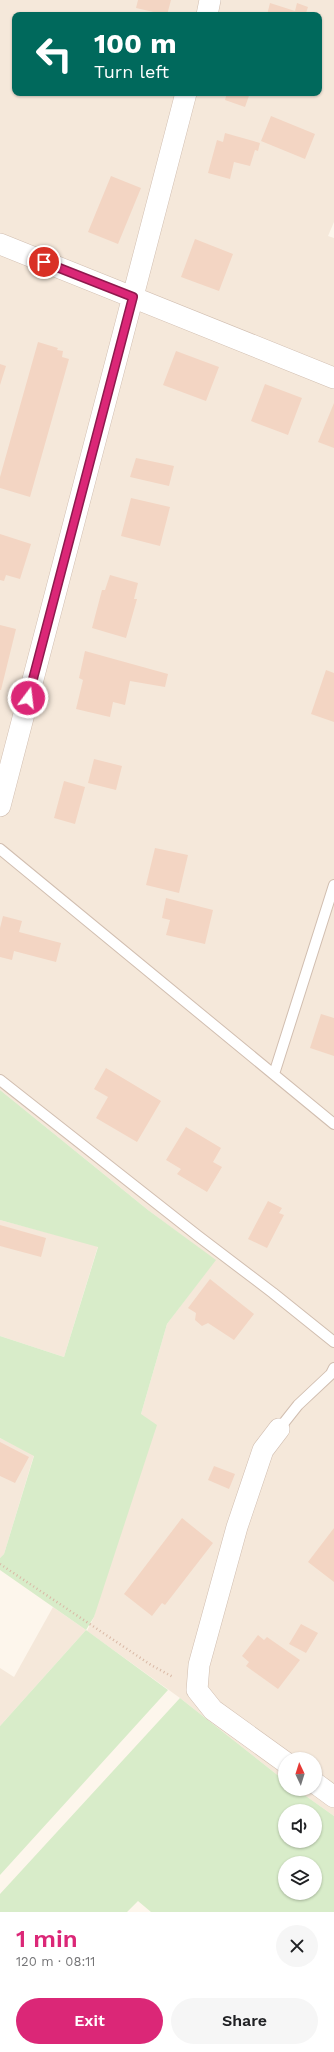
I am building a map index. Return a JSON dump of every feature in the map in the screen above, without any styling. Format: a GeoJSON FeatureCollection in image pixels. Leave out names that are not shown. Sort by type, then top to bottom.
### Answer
{"type":"FeatureCollection","features":[{"type":"Feature","properties":{"kind":"street"},"geometry":{"type":"LineString","coordinates":[[208,12],[210,0]]}},
{"type":"Feature","properties":{"kind":"street"},"geometry":{"type":"LineString","coordinates":[[0,806],[185,96]]}},
{"type":"Feature","properties":{"kind":"street"},"geometry":{"type":"LineString","coordinates":[[0,244],[334,378]]}},
{"type":"Feature","properties":{"kind":"street"},"geometry":{"type":"LineString","coordinates":[[278,1757],[213,1710],[197,1690],[199,1665],[237,1527],[263,1450],[279,1428]]}},
{"type":"Feature","properties":{"kind":"street"},"geometry":{"type":"LineString","coordinates":[[322,1788],[334,1797]]}},
{"type":"Feature","properties":{"kind":"lane"},"geometry":{"type":"LineString","coordinates":[[0,849],[334,1124]]}},
{"type":"Feature","properties":{"kind":"lane"},"geometry":{"type":"LineString","coordinates":[[274,1074],[334,885]]}},
{"type":"Feature","properties":{"kind":"lane"},"geometry":{"type":"LineString","coordinates":[[0,1080],[198,1236],[285,1302],[334,1342]]}},
{"type":"Feature","properties":{"kind":"lane"},"geometry":{"type":"LineString","coordinates":[[279,1428],[298,1405],[331,1374],[334,1368]]}},
{"type":"Feature","properties":{"kind":"path"},"geometry":{"type":"LineString","coordinates":[[0,1564],[151,1665],[197,1690]]}},
{"type":"Feature","properties":{"kind":"shaded area"},"geometry":{"type":"Polygon","coordinates":[[[0,0],[334,0],[334,222],[328,236],[334,238],[334,1816],[322,1807],[322,1804],[317,1804],[306,1796],[322,1796],[322,1752],[278,1752],[278,1775],[180,1698],[87,1631],[94,1617],[141,1414],[167,1324],[215,1260],[148,1210],[0,1090],[0,0]]]}},
{"type":"Feature","properties":{"kind":"shaded area"},"geometry":{"type":"Polygon","coordinates":[[[0,1220],[98,1246],[64,1357],[0,1336],[0,1220]]]}},
{"type":"Feature","properties":{"kind":"shaded area"},"geometry":{"type":"Polygon","coordinates":[[[0,1438],[34,1455],[4,1554],[0,1558],[0,1438]]]}},
{"type":"Feature","properties":{"kind":"shaded area"},"geometry":{"type":"Polygon","coordinates":[[[53,1607],[86,1630],[0,1726],[0,1668],[14,1677],[53,1607]]]}},
{"type":"Feature","properties":{"kind":"green space"},"geometry":{"type":"Polygon","coordinates":[[[0,1090],[148,1210],[216,1260],[167,1324],[141,1414],[157,1425],[94,1617],[86,1630],[0,1570],[0,1558],[4,1554],[34,1456],[0,1438],[0,1336],[64,1357],[98,1247],[0,1220],[0,1090]]]}},
{"type":"Feature","properties":{"kind":"green space"},"geometry":{"type":"Polygon","coordinates":[[[86,1630],[168,1690],[0,1875],[0,1726],[86,1630]]]}},
{"type":"Feature","properties":{"kind":"green space"},"geometry":{"type":"Polygon","coordinates":[[[180,1698],[278,1775],[278,1796],[306,1796],[317,1804],[278,1804],[278,1848],[322,1848],[322,1807],[334,1816],[334,1912],[151,1912],[138,1901],[127,1912],[0,1912],[0,1894],[180,1698]]]}},
{"type":"Feature","properties":{"kind":"building"},"geometry":{"type":"Polygon","coordinates":[[[138,0],[171,0],[168,12],[154,12],[136,8],[138,0]]]}},
{"type":"Feature","properties":{"kind":"building"},"geometry":{"type":"Polygon","coordinates":[[[270,3],[295,11],[297,3],[308,7],[306,12],[268,12],[270,3]]]}},
{"type":"Feature","properties":{"kind":"building"},"geometry":{"type":"Polygon","coordinates":[[[226,96],[249,96],[245,107],[225,100],[226,96]]]}},
{"type":"Feature","properties":{"kind":"building"},"geometry":{"type":"Polygon","coordinates":[[[271,116],[315,134],[305,159],[261,141],[271,116]]]}},
{"type":"Feature","properties":{"kind":"building"},"geometry":{"type":"Polygon","coordinates":[[[225,133],[260,143],[258,151],[255,150],[250,166],[234,162],[230,179],[208,173],[217,140],[223,142],[225,133]]]}},
{"type":"Feature","properties":{"kind":"building"},"geometry":{"type":"Polygon","coordinates":[[[111,176],[141,188],[118,244],[88,232],[111,176]]]}},
{"type":"Feature","properties":{"kind":"building"},"geometry":{"type":"Polygon","coordinates":[[[195,239],[233,254],[219,291],[181,277],[195,239]]]}},
{"type":"Feature","properties":{"kind":"building"},"geometry":{"type":"Polygon","coordinates":[[[38,342],[58,348],[57,350],[63,351],[62,357],[69,359],[30,497],[0,488],[0,477],[38,342]]]}},
{"type":"Feature","properties":{"kind":"building"},"geometry":{"type":"Polygon","coordinates":[[[176,351],[219,367],[206,401],[163,385],[176,351]]]}},
{"type":"Feature","properties":{"kind":"building"},"geometry":{"type":"Polygon","coordinates":[[[0,364],[6,366],[0,385],[0,364]]]}},
{"type":"Feature","properties":{"kind":"building"},"geometry":{"type":"Polygon","coordinates":[[[265,384],[302,398],[288,435],[251,421],[265,384]]]}},
{"type":"Feature","properties":{"kind":"building"},"geometry":{"type":"Polygon","coordinates":[[[334,403],[334,448],[318,442],[334,403]]]}},
{"type":"Feature","properties":{"kind":"building"},"geometry":{"type":"Polygon","coordinates":[[[136,458],[174,466],[169,486],[130,477],[136,458]]]}},
{"type":"Feature","properties":{"kind":"building"},"geometry":{"type":"Polygon","coordinates":[[[131,498],[170,507],[160,546],[121,536],[131,498]]]}},
{"type":"Feature","properties":{"kind":"building"},"geometry":{"type":"Polygon","coordinates":[[[0,534],[31,544],[20,579],[6,575],[4,581],[0,580],[0,534]]]}},
{"type":"Feature","properties":{"kind":"building"},"geometry":{"type":"Polygon","coordinates":[[[110,575],[138,583],[134,599],[137,599],[126,638],[92,628],[102,590],[105,590],[110,575]]]}},
{"type":"Feature","properties":{"kind":"building"},"geometry":{"type":"Polygon","coordinates":[[[0,625],[16,629],[1,690],[0,690],[0,625]]]}},
{"type":"Feature","properties":{"kind":"building"},"geometry":{"type":"Polygon","coordinates":[[[85,651],[168,674],[165,687],[130,681],[125,705],[113,702],[110,717],[76,709],[83,680],[79,678],[85,651]]]}},
{"type":"Feature","properties":{"kind":"building"},"geometry":{"type":"Polygon","coordinates":[[[326,670],[334,673],[334,722],[311,714],[326,670]]]}},
{"type":"Feature","properties":{"kind":"building"},"geometry":{"type":"Polygon","coordinates":[[[94,759],[122,766],[116,790],[88,783],[94,759]]]}},
{"type":"Feature","properties":{"kind":"building"},"geometry":{"type":"Polygon","coordinates":[[[64,781],[85,787],[75,824],[54,818],[64,781]]]}},
{"type":"Feature","properties":{"kind":"building"},"geometry":{"type":"Polygon","coordinates":[[[155,848],[188,855],[179,893],[146,885],[155,848]]]}},
{"type":"Feature","properties":{"kind":"building"},"geometry":{"type":"Polygon","coordinates":[[[166,898],[213,910],[205,944],[166,935],[170,920],[162,918],[166,898]]]}},
{"type":"Feature","properties":{"kind":"building"},"geometry":{"type":"Polygon","coordinates":[[[3,916],[22,921],[19,932],[61,943],[56,962],[14,951],[12,960],[0,957],[0,928],[3,916]]]}},
{"type":"Feature","properties":{"kind":"building"},"geometry":{"type":"Polygon","coordinates":[[[321,1014],[334,1018],[334,1056],[310,1048],[321,1014]]]}},
{"type":"Feature","properties":{"kind":"building"},"geometry":{"type":"Polygon","coordinates":[[[106,1068],[161,1101],[137,1142],[96,1118],[108,1097],[94,1089],[106,1068]]]}},
{"type":"Feature","properties":{"kind":"building"},"geometry":{"type":"Polygon","coordinates":[[[186,1127],[221,1148],[213,1162],[222,1167],[207,1192],[177,1174],[181,1169],[166,1160],[186,1127]]]}},
{"type":"Feature","properties":{"kind":"building"},"geometry":{"type":"Polygon","coordinates":[[[268,1201],[282,1208],[279,1213],[284,1215],[267,1248],[248,1239],[268,1201]]]}},
{"type":"Feature","properties":{"kind":"building"},"geometry":{"type":"Polygon","coordinates":[[[0,1225],[46,1238],[41,1257],[0,1246],[0,1225]]]}},
{"type":"Feature","properties":{"kind":"building"},"geometry":{"type":"Polygon","coordinates":[[[210,1279],[254,1314],[234,1340],[208,1323],[202,1326],[195,1320],[196,1313],[188,1308],[210,1279]]]}},
{"type":"Feature","properties":{"kind":"building"},"geometry":{"type":"Polygon","coordinates":[[[0,1442],[29,1457],[15,1483],[0,1476],[0,1442]]]}},
{"type":"Feature","properties":{"kind":"building"},"geometry":{"type":"Polygon","coordinates":[[[214,1466],[235,1474],[229,1489],[208,1480],[214,1466]]]}},
{"type":"Feature","properties":{"kind":"building"},"geometry":{"type":"Polygon","coordinates":[[[182,1518],[213,1543],[165,1605],[162,1603],[152,1616],[124,1594],[182,1518]]]}},
{"type":"Feature","properties":{"kind":"building"},"geometry":{"type":"Polygon","coordinates":[[[334,1528],[334,1582],[308,1562],[334,1528]]]}},
{"type":"Feature","properties":{"kind":"building"},"geometry":{"type":"Polygon","coordinates":[[[301,1624],[318,1633],[306,1653],[289,1644],[301,1624]]]}},
{"type":"Feature","properties":{"kind":"building"},"geometry":{"type":"Polygon","coordinates":[[[258,1635],[264,1640],[267,1637],[300,1660],[278,1689],[246,1666],[249,1662],[242,1656],[258,1635]]]}},
{"type":"Feature","properties":{"kind":"route"},"geometry":{"type":"LineString","coordinates":[[28,698],[133,297],[44,262]]}}]}
